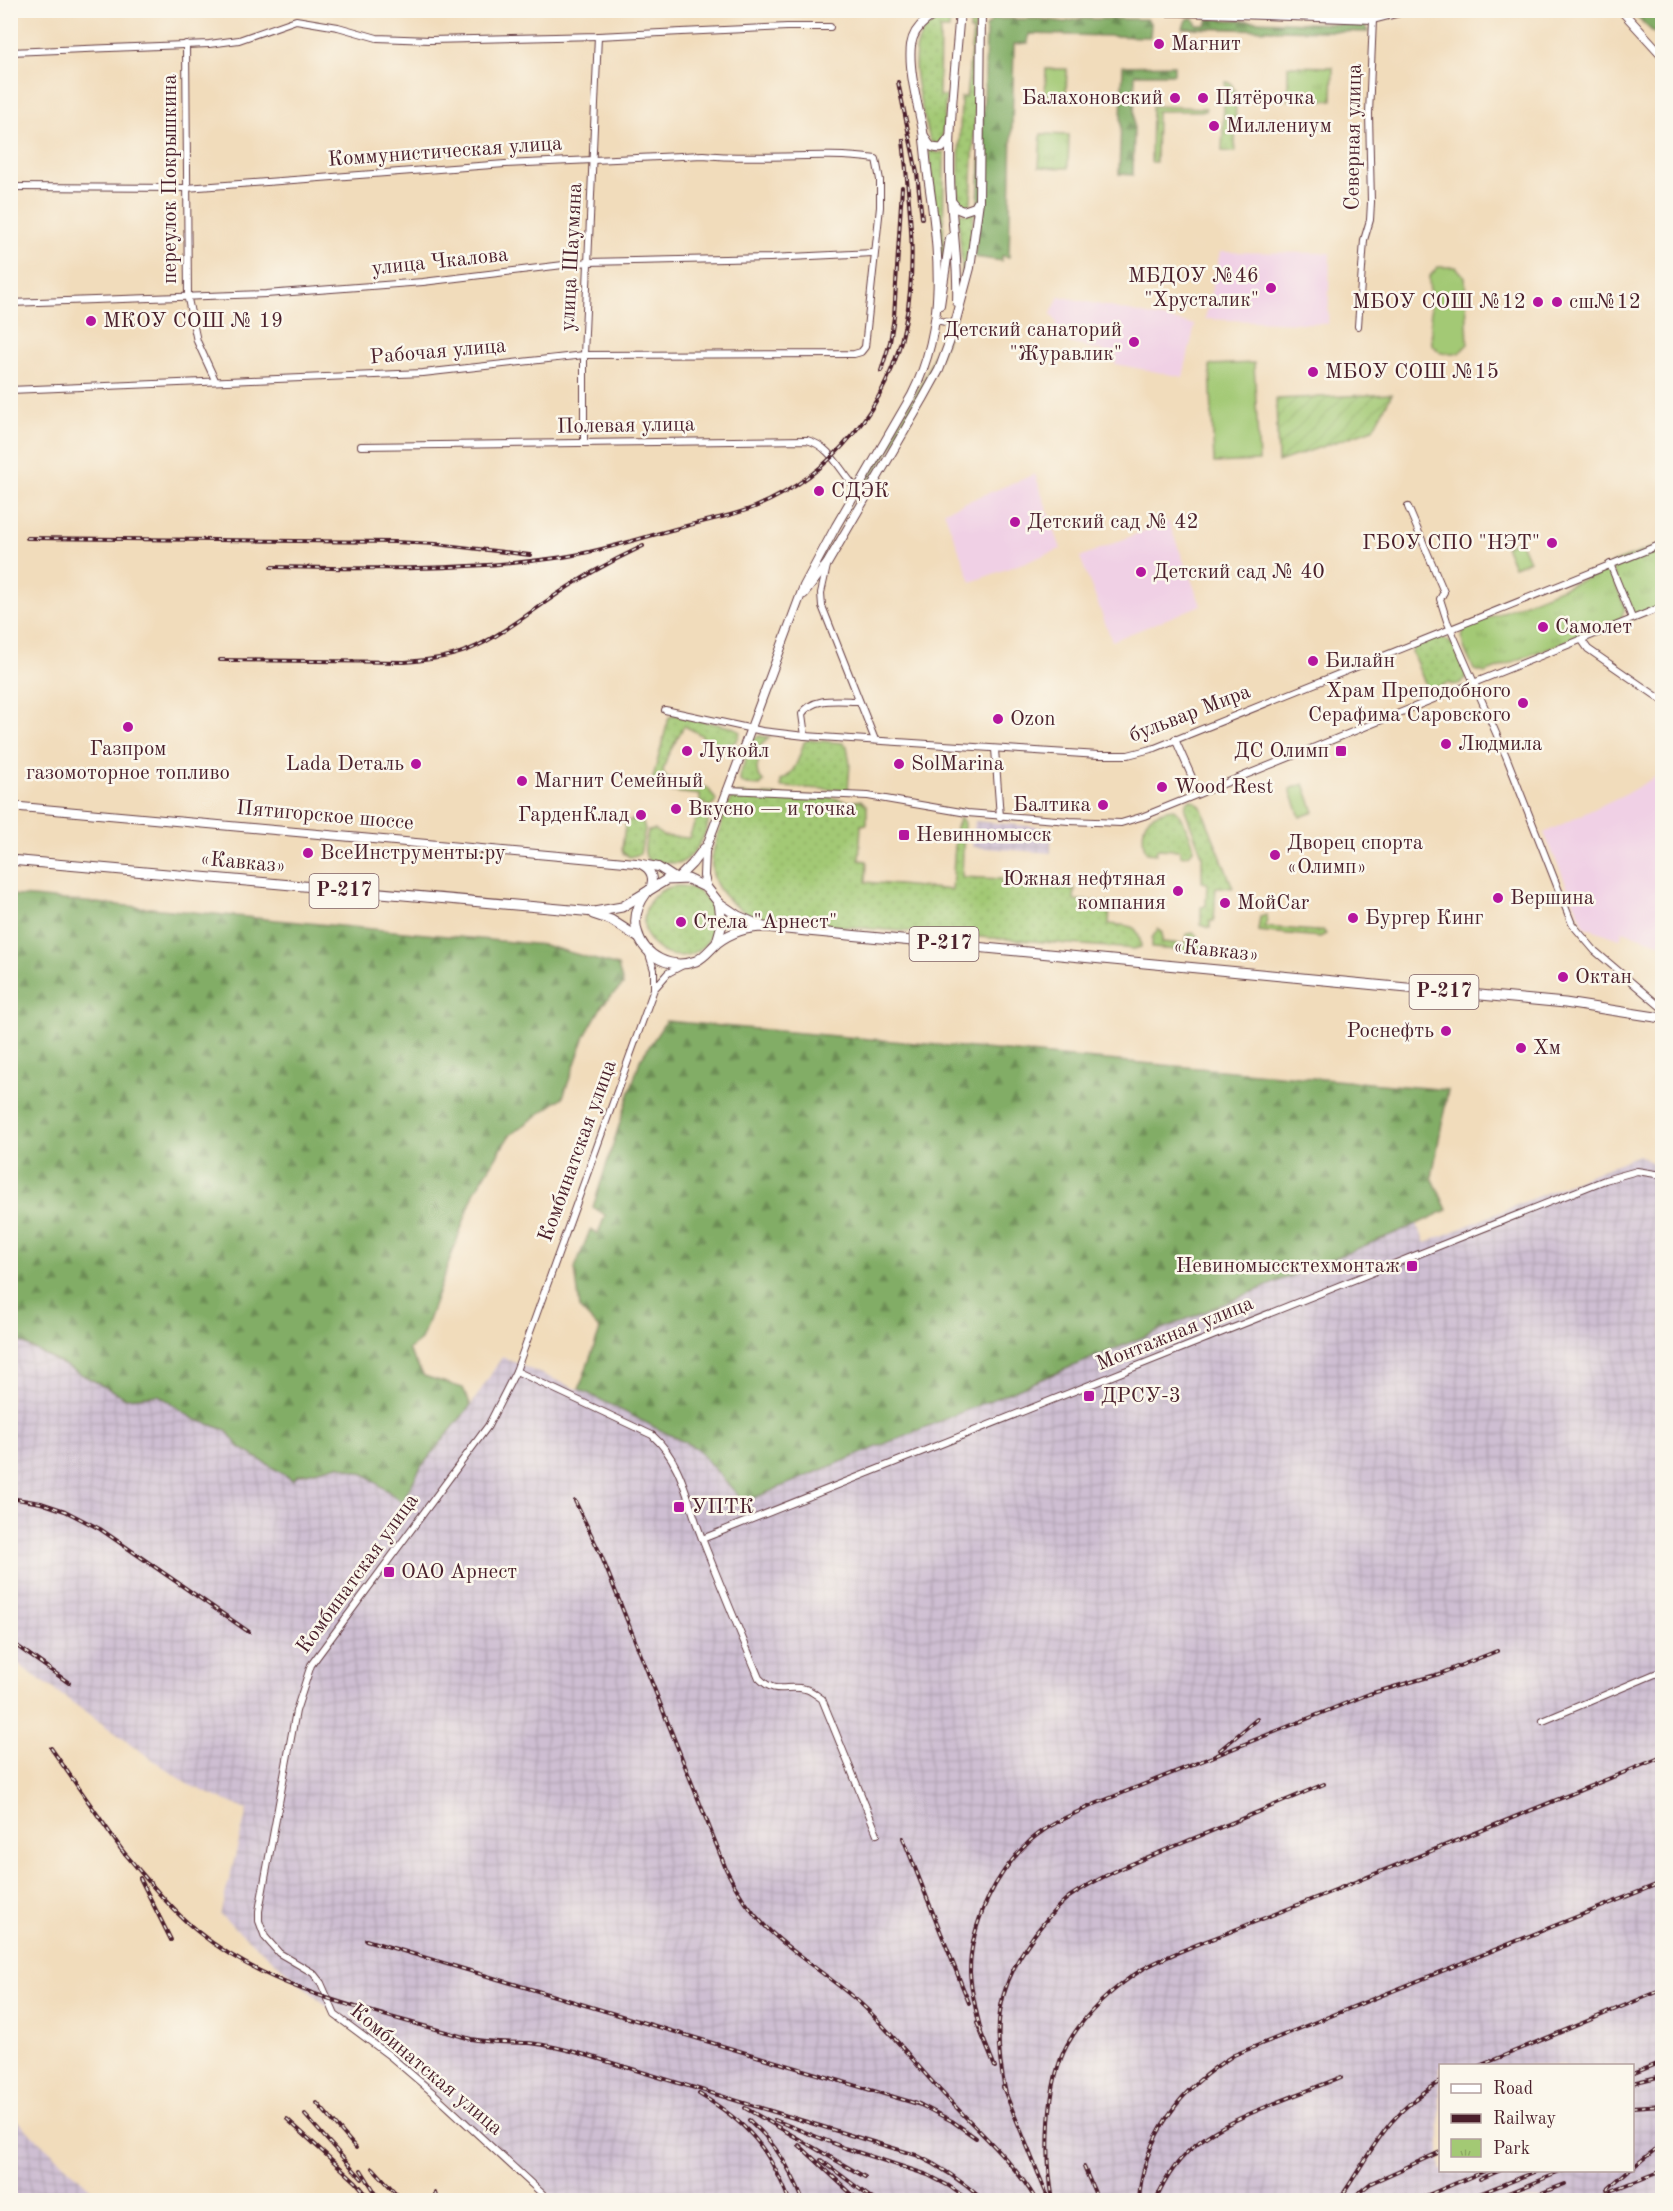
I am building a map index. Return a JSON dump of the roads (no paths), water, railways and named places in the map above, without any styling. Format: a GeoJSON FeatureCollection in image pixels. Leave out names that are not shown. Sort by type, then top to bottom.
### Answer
{"type":"FeatureCollection","features":[{"type":"Feature","properties":{"kind":"highway","name":"«Кавказ»"},"geometry":{"type":"LineString","coordinates":[[10,860],[579,912],[615,909],[635,901],[657,884],[676,878]]}},
{"type":"Feature","properties":{"kind":"highway"},"geometry":{"type":"LineString","coordinates":[[676,878],[698,882],[707,888]]}},
{"type":"Feature","properties":{"kind":"highway","name":"«Кавказ»"},"geometry":{"type":"LineString","coordinates":[[707,888],[719,903],[738,916],[765,927]]}},
{"type":"Feature","properties":{"kind":"highway"},"geometry":{"type":"LineString","coordinates":[[639,938],[637,909],[648,891]]}},
{"type":"Feature","properties":{"kind":"highway"},"geometry":{"type":"LineString","coordinates":[[716,944],[723,924],[719,903]]}},
{"type":"Feature","properties":{"kind":"highway","name":"«Кавказ»"},"geometry":{"type":"LineString","coordinates":[[579,912],[611,920],[639,938],[648,951]]}},
{"type":"Feature","properties":{"kind":"highway","name":"«Кавказ»"},"geometry":{"type":"LineString","coordinates":[[686,964],[698,960],[716,944],[736,932],[765,927],[1555,1002],[1662,1018]]}},
{"type":"Feature","properties":{"kind":"highway"},"geometry":{"type":"LineString","coordinates":[[648,951],[666,962],[686,964]]}},
{"type":"Feature","properties":{"kind":"main road"},"geometry":{"type":"LineString","coordinates":[[936,320],[939,272],[937,249],[923,134],[911,62],[913,36],[924,22],[931,17],[954,10]]}},
{"type":"Feature","properties":{"kind":"main road"},"geometry":{"type":"LineString","coordinates":[[707,888],[703,864],[709,840],[811,570],[920,380],[944,294],[951,223],[951,135],[960,10]]}},
{"type":"Feature","properties":{"kind":"main road"},"geometry":{"type":"LineString","coordinates":[[968,10],[1181,12],[1373,19],[1408,10]]}},
{"type":"Feature","properties":{"kind":"main road"},"geometry":{"type":"LineString","coordinates":[[1616,10],[1662,55]]}},
{"type":"Feature","properties":{"kind":"main road"},"geometry":{"type":"LineString","coordinates":[[1621,10],[1630,22]]}},
{"type":"Feature","properties":{"kind":"main road"},"geometry":{"type":"LineString","coordinates":[[800,599],[827,564],[935,378],[946,354],[969,268],[979,201],[981,11]]}},
{"type":"Feature","properties":{"kind":"main road"},"geometry":{"type":"LineString","coordinates":[[923,134],[929,146],[934,149],[942,148],[951,135]]}},
{"type":"Feature","properties":{"kind":"main road"},"geometry":{"type":"LineString","coordinates":[[951,200],[958,209],[963,211],[975,207],[979,201]]}},
{"type":"Feature","properties":{"kind":"main road"},"geometry":{"type":"LineString","coordinates":[[951,223],[957,266],[956,321]]}},
{"type":"Feature","properties":{"kind":"main road","name":"Пятигорское шоссе"},"geometry":{"type":"LineString","coordinates":[[10,806],[636,863],[658,867],[676,878]]}},
{"type":"Feature","properties":{"kind":"main road"},"geometry":{"type":"LineString","coordinates":[[676,878],[692,864],[709,840]]}},
{"type":"Feature","properties":{"kind":"main road"},"geometry":{"type":"LineString","coordinates":[[636,863],[650,872],[652,880],[648,891]]}},
{"type":"Feature","properties":{"kind":"street","name":"Северная улица"},"geometry":{"type":"LineString","coordinates":[[1358,326],[1364,240],[1370,220],[1371,202],[1369,114],[1373,19]]}},
{"type":"Feature","properties":{"kind":"street"},"geometry":{"type":"LineString","coordinates":[[10,52],[210,44],[239,40],[296,20],[338,27],[377,38],[430,40],[830,27]]}},
{"type":"Feature","properties":{"kind":"street","name":"улица Шаумяна"},"geometry":{"type":"LineString","coordinates":[[584,443],[584,355],[598,36]]}},
{"type":"Feature","properties":{"kind":"street","name":"переулок Покрышкина"},"geometry":{"type":"LineString","coordinates":[[186,44],[188,298],[197,341],[215,380]]}},
{"type":"Feature","properties":{"kind":"street","name":"Коммунистическая улица"},"geometry":{"type":"LineString","coordinates":[[10,188],[186,188],[593,159],[703,155],[728,158],[861,157],[876,159],[879,164],[880,207],[873,253]]}},
{"type":"Feature","properties":{"kind":"street","name":"улица Чкалова"},"geometry":{"type":"LineString","coordinates":[[10,303],[188,298],[423,282],[588,262],[873,253]]}},
{"type":"Feature","properties":{"kind":"street","name":"Рабочая улица"},"geometry":{"type":"LineString","coordinates":[[10,390],[215,380],[423,374],[584,355],[854,354],[861,352],[865,347],[873,253]]}},
{"type":"Feature","properties":{"kind":"street"},"geometry":{"type":"LineString","coordinates":[[936,320],[956,321]]}},
{"type":"Feature","properties":{"kind":"street","name":"Полевая улица"},"geometry":{"type":"LineString","coordinates":[[361,446],[807,440],[818,443],[829,452],[858,491],[867,496]]}},
{"type":"Feature","properties":{"kind":"street"},"geometry":{"type":"LineString","coordinates":[[1408,507],[1444,592],[1440,599],[1451,630],[1506,756],[1567,914],[1583,938],[1662,1008]]}},
{"type":"Feature","properties":{"kind":"street","name":"бульвар Мира"},"geometry":{"type":"LineString","coordinates":[[665,710],[750,728],[805,736],[995,749],[1128,755],[1148,750],[1662,544]]}},
{"type":"Feature","properties":{"kind":"street"},"geometry":{"type":"LineString","coordinates":[[827,564],[821,593],[822,606],[875,740]]}},
{"type":"Feature","properties":{"kind":"street"},"geometry":{"type":"LineString","coordinates":[[1610,564],[1632,618]]}},
{"type":"Feature","properties":{"kind":"street"},"geometry":{"type":"LineString","coordinates":[[728,790],[868,796],[1000,817],[1121,823],[1134,820],[1662,607]]}},
{"type":"Feature","properties":{"kind":"street"},"geometry":{"type":"LineString","coordinates":[[1581,639],[1588,649],[1662,700]]}},
{"type":"Feature","properties":{"kind":"street"},"geometry":{"type":"LineString","coordinates":[[805,736],[802,714],[807,706],[815,702],[859,700]]}},
{"type":"Feature","properties":{"kind":"street"},"geometry":{"type":"LineString","coordinates":[[1175,739],[1199,793]]}},
{"type":"Feature","properties":{"kind":"street"},"geometry":{"type":"LineString","coordinates":[[995,749],[1000,817]]}},
{"type":"Feature","properties":{"kind":"street","name":"Комбинатская улица"},"geometry":{"type":"LineString","coordinates":[[549,2200],[432,2092],[390,2056],[335,2015],[321,1983],[313,1973],[279,1953],[265,1937],[259,1921],[264,1882],[280,1809],[296,1711],[311,1665],[488,1426],[516,1371],[654,989],[654,970],[648,951]]}},
{"type":"Feature","properties":{"kind":"street","name":"Комбинатская улица"},"geometry":{"type":"LineString","coordinates":[[654,989],[668,973],[686,964]]}},
{"type":"Feature","properties":{"kind":"street","name":"Монтажная улица"},"geometry":{"type":"LineString","coordinates":[[702,1539],[1605,1180],[1637,1171],[1662,1175]]}},
{"type":"Feature","properties":{"kind":"street"},"geometry":{"type":"LineString","coordinates":[[516,1371],[652,1435],[665,1446],[674,1460],[702,1539],[759,1678],[767,1687],[784,1690],[803,1688],[822,1699],[877,1834]]}},
{"type":"Feature","properties":{"kind":"street"},"geometry":{"type":"LineString","coordinates":[[1543,1721],[1662,1671]]}},
{"type":"Feature","properties":{"kind":"railway"},"geometry":{"type":"LineString","coordinates":[[14,10],[63,10]]}},
{"type":"Feature","properties":{"kind":"railway"},"geometry":{"type":"LineString","coordinates":[[898,82],[917,173],[922,218]]}},
{"type":"Feature","properties":{"kind":"railway"},"geometry":{"type":"LineString","coordinates":[[271,567],[454,567],[563,557],[606,548],[755,507],[809,476],[832,457],[871,410],[886,383],[897,354],[909,301],[912,255],[903,140]]}},
{"type":"Feature","properties":{"kind":"railway"},"geometry":{"type":"LineString","coordinates":[[881,371],[890,342],[894,317],[902,187]]}},
{"type":"Feature","properties":{"kind":"railway"},"geometry":{"type":"LineString","coordinates":[[27,538],[394,542],[436,544],[530,555]]}},
{"type":"Feature","properties":{"kind":"railway"},"geometry":{"type":"LineString","coordinates":[[220,660],[405,662],[451,655],[469,650],[495,636],[558,593],[643,546]]}},
{"type":"Feature","properties":{"kind":"railway"},"geometry":{"type":"LineString","coordinates":[[10,1498],[41,1503],[65,1511],[100,1529],[249,1632]]}},
{"type":"Feature","properties":{"kind":"railway"},"geometry":{"type":"LineString","coordinates":[[575,1501],[601,1555],[726,1869],[739,1893],[768,1929],[860,2003],[880,2023],[1015,2169],[1036,2200]]}},
{"type":"Feature","properties":{"kind":"railway"},"geometry":{"type":"LineString","coordinates":[[10,1641],[69,1683]]}},
{"type":"Feature","properties":{"kind":"railway"},"geometry":{"type":"LineString","coordinates":[[981,2031],[970,1972],[971,1954],[980,1917],[996,1883],[1007,1867],[1038,1834],[1095,1804],[1369,1694],[1439,1674],[1497,1651]]}},
{"type":"Feature","properties":{"kind":"railway"},"geometry":{"type":"LineString","coordinates":[[1220,1750],[1257,1719]]}},
{"type":"Feature","properties":{"kind":"railway"},"geometry":{"type":"LineString","coordinates":[[51,1748],[124,1853]]}},
{"type":"Feature","properties":{"kind":"railway"},"geometry":{"type":"LineString","coordinates":[[1053,2200],[1049,2164],[1049,2121],[1051,2100],[1060,2061],[1067,2045],[1091,2012],[1132,1976],[1182,1951],[1662,1757]]}},
{"type":"Feature","properties":{"kind":"railway"},"geometry":{"type":"LineString","coordinates":[[1006,2094],[998,2029],[1005,1991],[1022,1954],[1039,1929],[1060,1905],[1082,1888],[1126,1867],[1324,1784]]}},
{"type":"Feature","properties":{"kind":"railway"},"geometry":{"type":"LineString","coordinates":[[903,1838],[969,2003]]}},
{"type":"Feature","properties":{"kind":"railway"},"geometry":{"type":"LineString","coordinates":[[120,1848],[166,1902],[197,1931],[227,1953],[293,1986],[364,2010],[471,2039],[542,2045],[586,2055],[916,2155],[951,2175],[983,2200]]}},
{"type":"Feature","properties":{"kind":"railway"},"geometry":{"type":"LineString","coordinates":[[140,1878],[171,1940]]}},
{"type":"Feature","properties":{"kind":"railway"},"geometry":{"type":"LineString","coordinates":[[1139,2200],[1148,2155],[1168,2116],[1197,2082],[1234,2055],[1658,1884]]}},
{"type":"Feature","properties":{"kind":"railway"},"geometry":{"type":"LineString","coordinates":[[366,1940],[921,2105]]}},
{"type":"Feature","properties":{"kind":"railway"},"geometry":{"type":"LineString","coordinates":[[1484,2064],[1662,1990]]}},
{"type":"Feature","properties":{"kind":"railway"},"geometry":{"type":"LineString","coordinates":[[977,2023],[995,2067]]}},
{"type":"Feature","properties":{"kind":"railway"},"geometry":{"type":"LineString","coordinates":[[1634,2073],[1662,2062]]}},
{"type":"Feature","properties":{"kind":"railway"},"geometry":{"type":"LineString","coordinates":[[1634,2083],[1662,2076]]}},
{"type":"Feature","properties":{"kind":"railway"},"geometry":{"type":"LineString","coordinates":[[1156,2200],[1176,2165],[1188,2152],[1215,2131],[1249,2114],[1341,2077]]}},
{"type":"Feature","properties":{"kind":"railway"},"geometry":{"type":"LineString","coordinates":[[1339,2200],[1393,2120],[1421,2094],[1439,2083]]}},
{"type":"Feature","properties":{"kind":"railway"},"geometry":{"type":"LineString","coordinates":[[1003,2087],[1047,2195]]}},
{"type":"Feature","properties":{"kind":"railway"},"geometry":{"type":"LineString","coordinates":[[699,2094],[730,2115],[754,2138],[773,2165],[789,2200]]}},
{"type":"Feature","properties":{"kind":"railway"},"geometry":{"type":"LineString","coordinates":[[915,2102],[952,2121],[976,2138]]}},
{"type":"Feature","properties":{"kind":"railway"},"geometry":{"type":"LineString","coordinates":[[317,2103],[356,2148]]}},
{"type":"Feature","properties":{"kind":"railway"},"geometry":{"type":"LineString","coordinates":[[1634,2107],[1662,2105]]}},
{"type":"Feature","properties":{"kind":"railway"},"geometry":{"type":"LineString","coordinates":[[745,2108],[865,2177]]}},
{"type":"Feature","properties":{"kind":"railway"},"geometry":{"type":"LineString","coordinates":[[305,2115],[362,2179]]}},
{"type":"Feature","properties":{"kind":"railway"},"geometry":{"type":"LineString","coordinates":[[287,2119],[356,2182],[371,2200]]}},
{"type":"Feature","properties":{"kind":"railway"},"geometry":{"type":"LineString","coordinates":[[749,2120],[767,2138],[781,2157],[803,2200]]}},
{"type":"Feature","properties":{"kind":"railway"},"geometry":{"type":"LineString","coordinates":[[775,2120],[845,2148],[928,2175],[949,2186],[968,2200]]}},
{"type":"Feature","properties":{"kind":"railway"},"geometry":{"type":"LineString","coordinates":[[1634,2166],[1662,2144]]}},
{"type":"Feature","properties":{"kind":"railway"},"geometry":{"type":"LineString","coordinates":[[799,2145],[858,2200]]}},
{"type":"Feature","properties":{"kind":"railway"},"geometry":{"type":"LineString","coordinates":[[1350,2200],[1371,2183],[1439,2152]]}},
{"type":"Feature","properties":{"kind":"railway"},"geometry":{"type":"LineString","coordinates":[[821,2160],[874,2200]]}},
{"type":"Feature","properties":{"kind":"railway"},"geometry":{"type":"LineString","coordinates":[[1084,2167],[1098,2200]]}},
{"type":"Feature","properties":{"kind":"railway"},"geometry":{"type":"LineString","coordinates":[[373,2168],[402,2200]]}},
{"type":"Feature","properties":{"kind":"railway"},"geometry":{"type":"LineString","coordinates":[[361,2170],[380,2200]]}},
{"type":"Feature","properties":{"kind":"railway"},"geometry":{"type":"LineString","coordinates":[[1588,2200],[1662,2171]]}},
{"type":"Feature","properties":{"kind":"railway"},"geometry":{"type":"LineString","coordinates":[[1416,2200],[1482,2172]]}},
{"type":"Feature","properties":{"kind":"railway"},"geometry":{"type":"LineString","coordinates":[[1480,2179],[1496,2172]]}},
{"type":"Feature","properties":{"kind":"railway"},"geometry":{"type":"LineString","coordinates":[[1464,2200],[1534,2172]]}},
{"type":"Feature","properties":{"kind":"railway"},"geometry":{"type":"LineString","coordinates":[[1491,2200],[1560,2172]]}},
{"type":"Feature","properties":{"kind":"railway"},"geometry":{"type":"LineString","coordinates":[[1607,2189],[1627,2172]]}},
{"type":"Feature","properties":{"kind":"railway"},"geometry":{"type":"LineString","coordinates":[[1523,2200],[1565,2184]]}},
{"type":"Feature","properties":{"kind":"railway"},"geometry":{"type":"LineString","coordinates":[[435,2193],[437,2200]]}},
{"type":"Feature","properties":{"kind":"railway"},"geometry":{"type":"LineString","coordinates":[[1557,2200],[1571,2197]]}},
{"type":"Feature","properties":{"kind":"railway"},"geometry":{"type":"LineString","coordinates":[[1658,2200],[1662,2199]]}},
{"type":"Feature","properties":{"kind":"place","name":"Магнит"},"geometry":{"type":"Point","coordinates":[1159,44]}},
{"type":"Feature","properties":{"kind":"place","name":"Балахоновский"},"geometry":{"type":"Point","coordinates":[1175,98]}},
{"type":"Feature","properties":{"kind":"place","name":"Пятёрочка"},"geometry":{"type":"Point","coordinates":[1203,98]}},
{"type":"Feature","properties":{"kind":"place","name":"Миллениум"},"geometry":{"type":"Point","coordinates":[1214,126]}},
{"type":"Feature","properties":{"kind":"place","name":"МБДОУ №46 \"Хрусталик\""},"geometry":{"type":"Point","coordinates":[1271,288]}},
{"type":"Feature","properties":{"kind":"place","name":"МБОУ СОШ №12"},"geometry":{"type":"Point","coordinates":[1538,302]}},
{"type":"Feature","properties":{"kind":"place","name":"сш№12"},"geometry":{"type":"Point","coordinates":[1557,302]}},
{"type":"Feature","properties":{"kind":"place","name":"МКОУ СОШ № 19"},"geometry":{"type":"Point","coordinates":[91,321]}},
{"type":"Feature","properties":{"kind":"place","name":"Детский санаторий \"Журавлик\""},"geometry":{"type":"Point","coordinates":[1134,342]}},
{"type":"Feature","properties":{"kind":"place","name":"МБОУ СОШ №15"},"geometry":{"type":"Point","coordinates":[1313,372]}},
{"type":"Feature","properties":{"kind":"place","name":"СДЭК"},"geometry":{"type":"Point","coordinates":[819,491]}},
{"type":"Feature","properties":{"kind":"place","name":"Детский сад № 42"},"geometry":{"type":"Point","coordinates":[1015,522]}},
{"type":"Feature","properties":{"kind":"place","name":"ГБОУ СПО \"НЭТ\""},"geometry":{"type":"Point","coordinates":[1552,543]}},
{"type":"Feature","properties":{"kind":"place","name":"Детский сад № 40"},"geometry":{"type":"Point","coordinates":[1141,572]}},
{"type":"Feature","properties":{"kind":"place","name":"Самолет"},"geometry":{"type":"Point","coordinates":[1543,627]}},
{"type":"Feature","properties":{"kind":"place","name":"Билайн"},"geometry":{"type":"Point","coordinates":[1313,661]}},
{"type":"Feature","properties":{"kind":"place","name":"Храм Преподобного Серафима Саровского"},"geometry":{"type":"Point","coordinates":[1523,703]}},
{"type":"Feature","properties":{"kind":"place","name":"Ozon"},"geometry":{"type":"Point","coordinates":[998,719]}},
{"type":"Feature","properties":{"kind":"place","name":"Газпром газомоторное топливо"},"geometry":{"type":"Point","coordinates":[128,727]}},
{"type":"Feature","properties":{"kind":"place","name":"Людмила"},"geometry":{"type":"Point","coordinates":[1446,744]}},
{"type":"Feature","properties":{"kind":"place","name":"Лукойл"},"geometry":{"type":"Point","coordinates":[687,751]}},
{"type":"Feature","properties":{"kind":"place","name":"ДС Олимп"},"geometry":{"type":"Point","coordinates":[1341,751]}},
{"type":"Feature","properties":{"kind":"place","name":"Lada Dеталь"},"geometry":{"type":"Point","coordinates":[416,764]}},
{"type":"Feature","properties":{"kind":"place","name":"SolMarina"},"geometry":{"type":"Point","coordinates":[899,764]}},
{"type":"Feature","properties":{"kind":"place","name":"Магнит Семейный"},"geometry":{"type":"Point","coordinates":[522,781]}},
{"type":"Feature","properties":{"kind":"place","name":"Wood Rest"},"geometry":{"type":"Point","coordinates":[1162,787]}},
{"type":"Feature","properties":{"kind":"place","name":"Балтика"},"geometry":{"type":"Point","coordinates":[1103,805]}},
{"type":"Feature","properties":{"kind":"place","name":"Вкусно — и точка"},"geometry":{"type":"Point","coordinates":[676,809]}},
{"type":"Feature","properties":{"kind":"place","name":"ГарденКлад"},"geometry":{"type":"Point","coordinates":[641,815]}},
{"type":"Feature","properties":{"kind":"place","name":"Невинномысск"},"geometry":{"type":"Point","coordinates":[904,835]}},
{"type":"Feature","properties":{"kind":"place","name":"ВсеИнструменты.ру"},"geometry":{"type":"Point","coordinates":[308,853]}},
{"type":"Feature","properties":{"kind":"place","name":"Дворец спорта «Олимп»"},"geometry":{"type":"Point","coordinates":[1275,855]}},
{"type":"Feature","properties":{"kind":"place","name":"Южная нефтяная компания"},"geometry":{"type":"Point","coordinates":[1178,891]}},
{"type":"Feature","properties":{"kind":"place","name":"Вершина"},"geometry":{"type":"Point","coordinates":[1498,898]}},
{"type":"Feature","properties":{"kind":"place","name":"МойCar"},"geometry":{"type":"Point","coordinates":[1225,903]}},
{"type":"Feature","properties":{"kind":"place","name":"Бургер Кинг"},"geometry":{"type":"Point","coordinates":[1353,918]}},
{"type":"Feature","properties":{"kind":"place","name":"Стела \"Арнест\""},"geometry":{"type":"Point","coordinates":[681,922]}},
{"type":"Feature","properties":{"kind":"place","name":"Октан"},"geometry":{"type":"Point","coordinates":[1563,977]}},
{"type":"Feature","properties":{"kind":"place","name":"Роснефть"},"geometry":{"type":"Point","coordinates":[1446,1031]}},
{"type":"Feature","properties":{"kind":"place","name":"Хм"},"geometry":{"type":"Point","coordinates":[1521,1048]}},
{"type":"Feature","properties":{"kind":"place","name":"Невиномыссктехмонтаж"},"geometry":{"type":"Point","coordinates":[1412,1266]}},
{"type":"Feature","properties":{"kind":"place","name":"ДРСУ-3"},"geometry":{"type":"Point","coordinates":[1089,1396]}},
{"type":"Feature","properties":{"kind":"place","name":"УПТК"},"geometry":{"type":"Point","coordinates":[679,1507]}},
{"type":"Feature","properties":{"kind":"place","name":"ОАО Арнест"},"geometry":{"type":"Point","coordinates":[389,1572]}}]}
